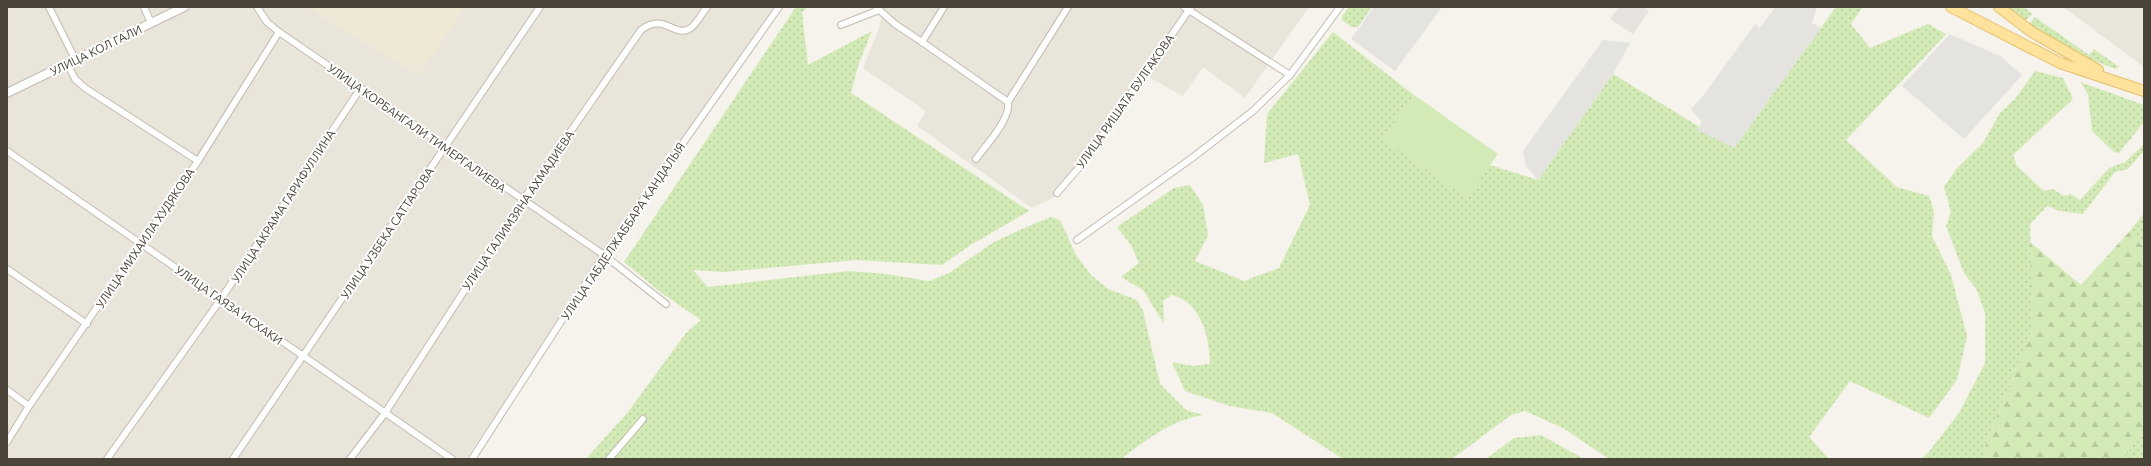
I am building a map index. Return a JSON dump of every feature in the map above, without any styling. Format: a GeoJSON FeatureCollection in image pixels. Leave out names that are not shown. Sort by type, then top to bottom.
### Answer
{"type":"FeatureCollection","features":[{"type":"Feature","properties":{"kind":"main road"},"geometry":{"type":"LineString","coordinates":[[1952,7],[1961,7]]}},
{"type":"Feature","properties":{"kind":"main road"},"geometry":{"type":"LineString","coordinates":[[1952,7],[2060,63],[2119,81],[2144,91]]}},
{"type":"Feature","properties":{"kind":"main road"},"geometry":{"type":"LineString","coordinates":[[1999,7],[2032,32],[2065,52],[2119,81]]}},
{"type":"Feature","properties":{"kind":"main road"},"geometry":{"type":"LineString","coordinates":[[2060,63],[2065,52]]}},
{"type":"Feature","properties":{"kind":"street"},"geometry":{"type":"LineString","coordinates":[[49,7],[75,59]]}},
{"type":"Feature","properties":{"kind":"street"},"geometry":{"type":"LineString","coordinates":[[144,7],[151,23]]}},
{"type":"Feature","properties":{"kind":"street","name":"УЛИЦА КОЛ ГАЛИ"},"geometry":{"type":"LineString","coordinates":[[7,93],[184,7]]}},
{"type":"Feature","properties":{"kind":"street","name":"УЛИЦА КОРБАНГАЛИ ТИМЕРГАЛИЕВА"},"geometry":{"type":"LineString","coordinates":[[258,7],[267,22],[279,32],[604,255],[666,304]]}},
{"type":"Feature","properties":{"kind":"street","name":"УЛИЦА УЗБЕКА САТТАРОВА"},"geometry":{"type":"LineString","coordinates":[[233,459],[446,148],[540,7]]}},
{"type":"Feature","properties":{"kind":"street","name":"УЛИЦА ГАЛИМЗЯНА АХМАДИЕВА"},"geometry":{"type":"LineString","coordinates":[[350,459],[385,413],[522,200],[641,30],[648,24],[657,22],[666,24],[674,30],[688,30],[693,27],[706,7]]}},
{"type":"Feature","properties":{"kind":"street","name":"УЛИЦА ГАБДЕЛЖАББАРА КАНДАЛЫЯ"},"geometry":{"type":"LineString","coordinates":[[472,459],[604,255],[779,7]]}},
{"type":"Feature","properties":{"kind":"street"},"geometry":{"type":"LineString","coordinates":[[922,42],[944,7]]}},
{"type":"Feature","properties":{"kind":"street"},"geometry":{"type":"LineString","coordinates":[[976,159],[1005,118],[1009,109],[1008,102],[1068,7]]}},
{"type":"Feature","properties":{"kind":"street"},"geometry":{"type":"LineString","coordinates":[[1077,240],[1192,158],[1253,111],[1290,75],[1340,7]]}},
{"type":"Feature","properties":{"kind":"street"},"geometry":{"type":"LineString","coordinates":[[841,25],[878,8],[895,24],[1008,102]]}},
{"type":"Feature","properties":{"kind":"street"},"geometry":{"type":"LineString","coordinates":[[1188,8],[1290,75]]}},
{"type":"Feature","properties":{"kind":"street","name":"УЛИЦА РИШАТА БУЛГАКОВА"},"geometry":{"type":"LineString","coordinates":[[1057,193],[1083,163],[1188,8]]}},
{"type":"Feature","properties":{"kind":"street","name":"УЛИЦА МИХАИЛА ХУДЯКОВА"},"geometry":{"type":"LineString","coordinates":[[7,442],[29,406],[198,161],[279,32]]}},
{"type":"Feature","properties":{"kind":"street"},"geometry":{"type":"LineString","coordinates":[[67,63],[75,79],[85,88],[198,161]]}},
{"type":"Feature","properties":{"kind":"street","name":"УЛИЦА АКРАМА ГАРИФУЛЛИНА"},"geometry":{"type":"LineString","coordinates":[[107,459],[221,299],[360,89]]}},
{"type":"Feature","properties":{"kind":"street","name":"УЛИЦА ГАЯЗА ИСХАКИ"},"geometry":{"type":"LineString","coordinates":[[7,151],[452,459]]}},
{"type":"Feature","properties":{"kind":"street"},"geometry":{"type":"LineString","coordinates":[[7,269],[87,324]]}},
{"type":"Feature","properties":{"kind":"street"},"geometry":{"type":"LineString","coordinates":[[7,390],[29,406]]}},
{"type":"Feature","properties":{"kind":"street"},"geometry":{"type":"LineString","coordinates":[[609,459],[643,419]]}},
{"type":"Feature","properties":{"kind":"shaded area"},"geometry":{"type":"Polygon","coordinates":[[[7,7],[777,7],[466,459],[7,459],[7,7]]]}},
{"type":"Feature","properties":{"kind":"shaded area"},"geometry":{"type":"Polygon","coordinates":[[[315,7],[466,7],[418,75],[311,10],[315,7]]]}},
{"type":"Feature","properties":{"kind":"shaded area"},"geometry":{"type":"Polygon","coordinates":[[[884,7],[1309,7],[1245,98],[1203,67],[1183,96],[1143,74],[1061,194],[1032,208],[917,126],[926,111],[863,68],[879,28],[884,7]]]}},
{"type":"Feature","properties":{"kind":"shaded area"},"geometry":{"type":"Polygon","coordinates":[[[1374,7],[1442,7],[1395,71],[1351,39],[1374,7]]]}},
{"type":"Feature","properties":{"kind":"shaded area"},"geometry":{"type":"Polygon","coordinates":[[[1619,7],[1643,7],[1649,11],[1633,34],[1610,19],[1619,7]]]}},
{"type":"Feature","properties":{"kind":"shaded area"},"geometry":{"type":"Polygon","coordinates":[[[1775,7],[1817,7],[1812,23],[1821,28],[1734,148],[1697,130],[1702,122],[1691,109],[1703,96],[1755,24],[1760,28],[1775,7]]]}},
{"type":"Feature","properties":{"kind":"shaded area"},"geometry":{"type":"Polygon","coordinates":[[[2063,7],[2144,7],[2144,67],[2063,7]]]}},
{"type":"Feature","properties":{"kind":"shaded area"},"geometry":{"type":"Polygon","coordinates":[[[1950,34],[2000,56],[2022,75],[1964,139],[1902,86],[1950,34]]]}},
{"type":"Feature","properties":{"kind":"shaded area"},"geometry":{"type":"Polygon","coordinates":[[[1603,40],[1630,43],[1613,74],[1538,180],[1526,166],[1523,151],[1603,40]]]}},
{"type":"Feature","properties":{"kind":"green space"},"geometry":{"type":"Polygon","coordinates":[[[796,7],[808,7],[802,12],[808,65],[872,31],[859,63],[851,93],[1029,211],[969,246],[942,265],[856,260],[723,272],[693,270],[708,287],[849,271],[886,274],[929,281],[949,273],[994,242],[1051,217],[1060,220],[1076,255],[1091,275],[1108,289],[1137,300],[1143,311],[1160,384],[1186,410],[1203,415],[1169,426],[1121,459],[586,459],[628,412],[686,333],[701,320],[663,294],[624,262],[796,7]]]}},
{"type":"Feature","properties":{"kind":"green space"},"geometry":{"type":"Polygon","coordinates":[[[1349,7],[1372,7],[1358,27],[1351,27],[1342,20],[1342,16],[1349,7]]]}},
{"type":"Feature","properties":{"kind":"green space"},"geometry":{"type":"Polygon","coordinates":[[[1836,7],[1863,7],[1851,24],[1870,48],[1928,24],[1946,34],[1846,140],[1897,187],[1929,196],[1934,211],[1932,236],[1951,275],[1967,336],[1957,380],[1929,418],[1850,381],[1809,437],[1829,459],[1609,459],[1563,428],[1525,411],[1511,415],[1452,459],[1343,459],[1272,413],[1230,406],[1185,391],[1172,362],[1193,366],[1210,364],[1210,354],[1206,333],[1197,313],[1182,299],[1172,295],[1163,301],[1164,324],[1143,290],[1121,277],[1139,263],[1131,245],[1117,227],[1174,188],[1190,185],[1203,205],[1208,235],[1195,261],[1244,281],[1279,268],[1310,205],[1298,154],[1264,163],[1267,114],[1333,32],[1414,95],[1383,139],[1467,198],[1490,165],[1538,180],[1613,74],[1734,148],[1836,7]]]}},
{"type":"Feature","properties":{"kind":"green space"},"geometry":{"type":"Polygon","coordinates":[[[2004,7],[2024,7],[2032,14],[2024,22],[2004,7]]]}},
{"type":"Feature","properties":{"kind":"green space"},"geometry":{"type":"Polygon","coordinates":[[[2035,17],[2089,55],[2094,49],[2119,67],[2115,69],[2083,56],[2028,26],[2035,17]]]}},
{"type":"Feature","properties":{"kind":"green space"},"geometry":{"type":"Polygon","coordinates":[[[2035,71],[2063,78],[2073,99],[2013,155],[2017,166],[2044,191],[2053,189],[2064,196],[2071,194],[2080,200],[2109,168],[2125,162],[2144,144],[2144,151],[2128,169],[2115,172],[2083,214],[2060,211],[2047,206],[2030,224],[2032,330],[1986,442],[1985,459],[1921,459],[1928,453],[1959,413],[1985,363],[1985,313],[1977,290],[1964,273],[1946,226],[1951,212],[1944,187],[1957,168],[1983,143],[2000,113],[2015,99],[2035,71]]]}},
{"type":"Feature","properties":{"kind":"green space"},"geometry":{"type":"Polygon","coordinates":[[[2080,82],[2144,105],[2144,122],[2119,153],[2114,152],[2092,131],[2088,94],[2080,82]]]}},
{"type":"Feature","properties":{"kind":"green space"},"geometry":{"type":"Polygon","coordinates":[[[1414,95],[1498,154],[1467,198],[1383,139],[1414,95]]]}},
{"type":"Feature","properties":{"kind":"green space"},"geometry":{"type":"Polygon","coordinates":[[[2144,213],[2144,248],[2129,232],[2144,213]]]}},
{"type":"Feature","properties":{"kind":"green space"},"geometry":{"type":"Polygon","coordinates":[[[2129,232],[2144,248],[2144,427],[2124,459],[1985,459],[1986,442],[2032,330],[2030,242],[2081,285],[2129,232]]]}},
{"type":"Feature","properties":{"kind":"green space"},"geometry":{"type":"Polygon","coordinates":[[[2144,427],[2144,459],[2124,459],[2144,427]]]}},
{"type":"Feature","properties":{"kind":"green space"},"geometry":{"type":"Polygon","coordinates":[[[1541,435],[1584,459],[1486,459],[1514,438],[1541,435]]]}}]}
